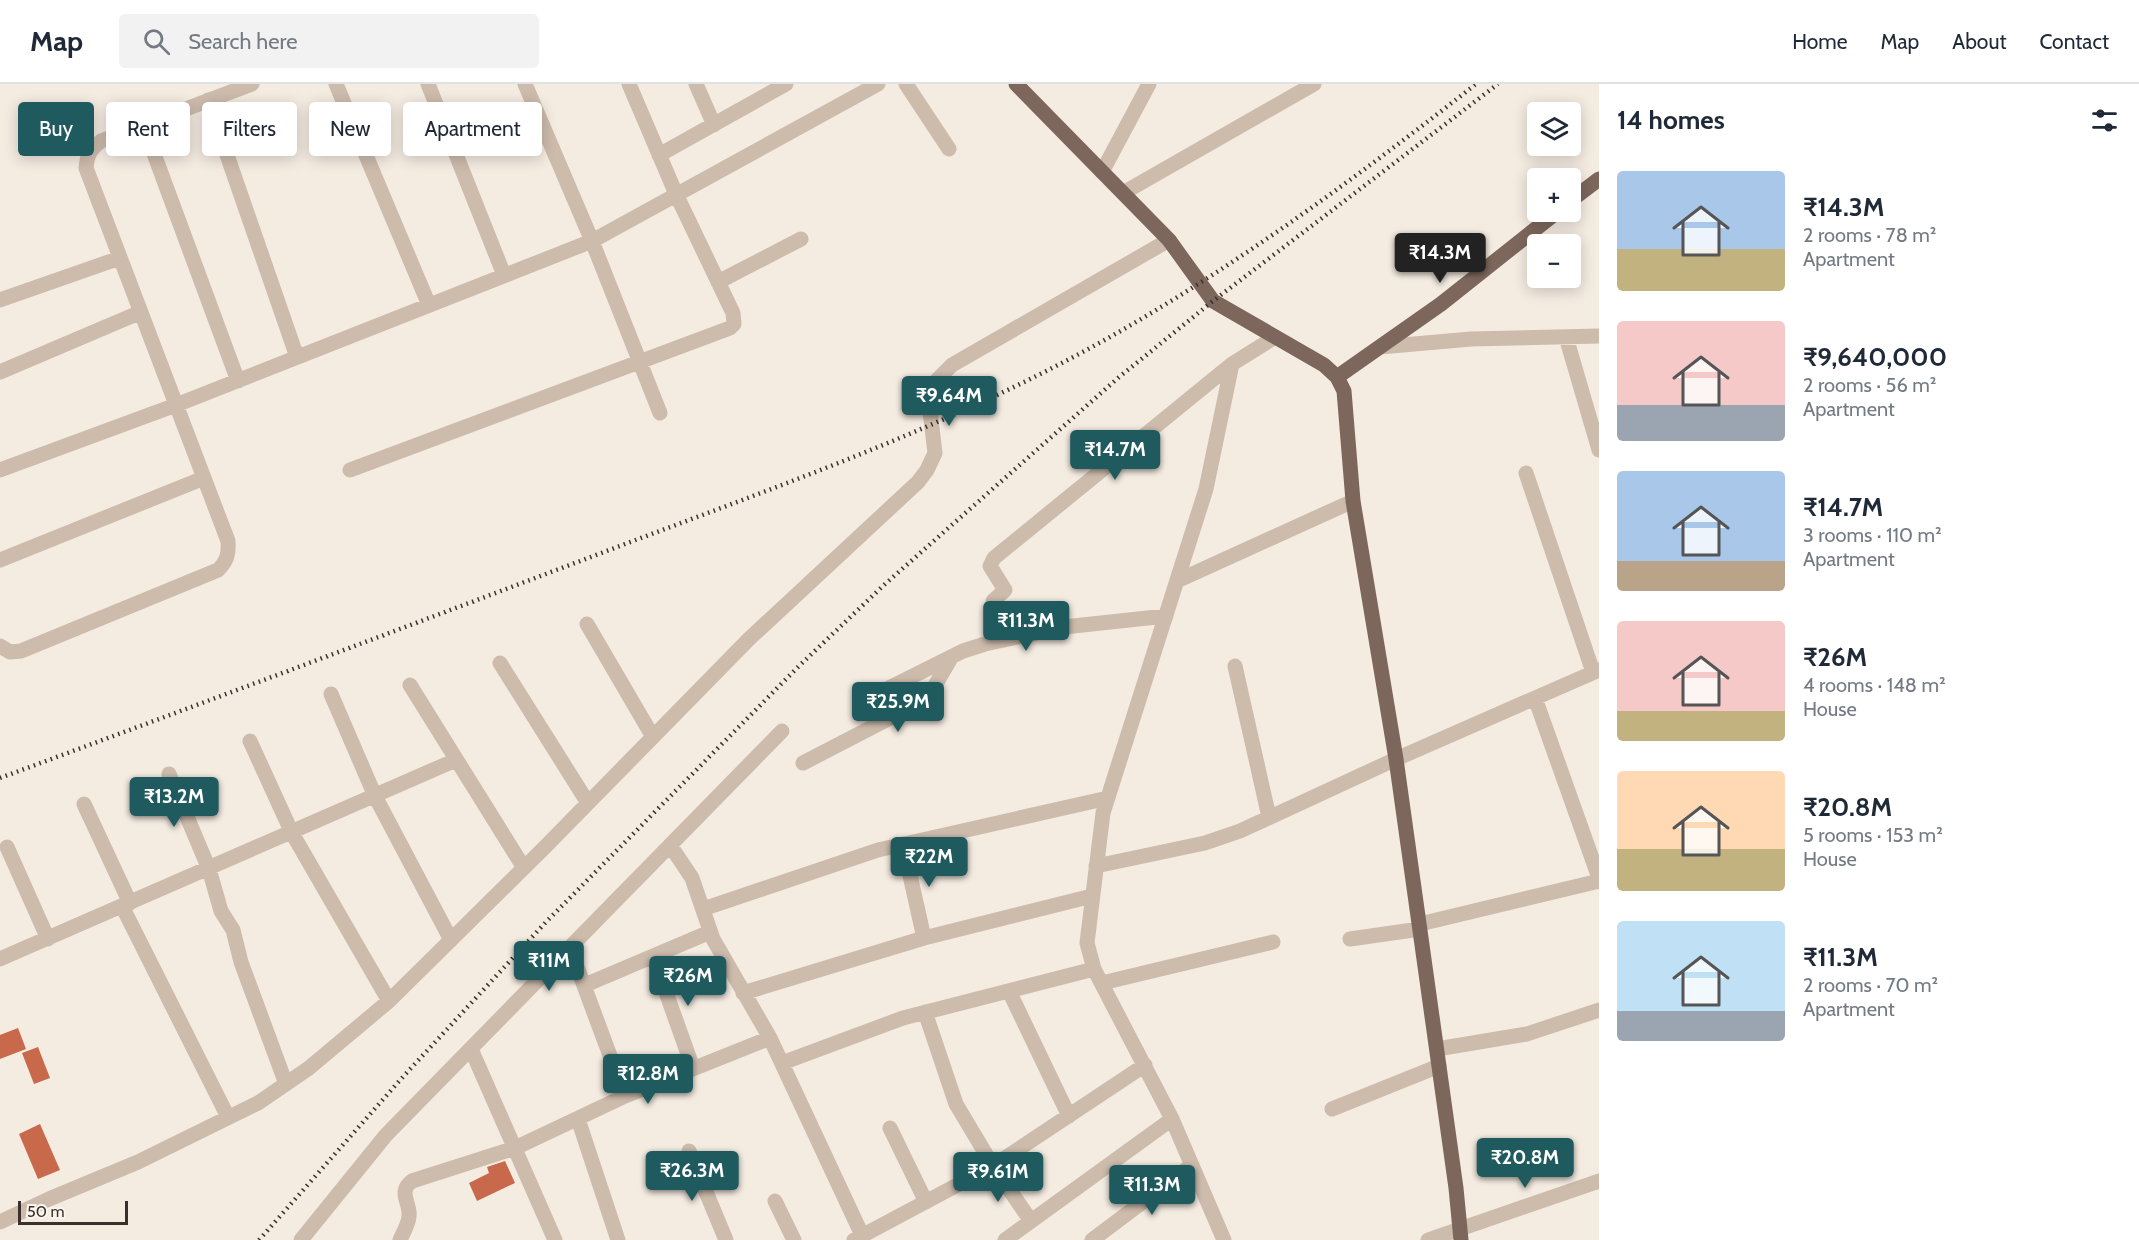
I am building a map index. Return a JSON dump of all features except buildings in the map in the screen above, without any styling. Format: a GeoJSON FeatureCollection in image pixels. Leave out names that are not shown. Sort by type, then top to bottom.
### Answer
{"type":"FeatureCollection","features":[{"type":"Feature","properties":{"kind":"main road"},"geometry":{"type":"LineString","coordinates":[[1016,84],[1168,240],[1213,301],[1324,365],[1337,376],[1344,391],[1353,501],[1396,759],[1461,1234]]}},
{"type":"Feature","properties":{"kind":"main road"},"geometry":{"type":"LineString","coordinates":[[1581,193],[1599,179]]}},
{"type":"Feature","properties":{"kind":"main road"},"geometry":{"type":"LineString","coordinates":[[1337,376],[1441,304],[1544,222]]}},
{"type":"Feature","properties":{"kind":"street"},"geometry":{"type":"LineString","coordinates":[[0,646],[10,652],[21,651],[218,570],[226,562],[229,552],[228,542],[86,168],[87,156],[101,141],[252,84]]}},
{"type":"Feature","properties":{"kind":"street"},"geometry":{"type":"LineString","coordinates":[[336,84],[429,305]]}},
{"type":"Feature","properties":{"kind":"street"},"geometry":{"type":"LineString","coordinates":[[428,84],[504,275]]}},
{"type":"Feature","properties":{"kind":"street"},"geometry":{"type":"LineString","coordinates":[[525,84],[592,241],[660,412]]}},
{"type":"Feature","properties":{"kind":"street"},"geometry":{"type":"LineString","coordinates":[[350,470],[639,360],[730,328],[734,324],[735,318],[676,194],[629,84]]}},
{"type":"Feature","properties":{"kind":"street"},"geometry":{"type":"LineString","coordinates":[[696,84],[714,125]]}},
{"type":"Feature","properties":{"kind":"street"},"geometry":{"type":"LineString","coordinates":[[659,155],[786,84]]}},
{"type":"Feature","properties":{"kind":"street"},"geometry":{"type":"LineString","coordinates":[[0,470],[176,405],[592,241],[878,84]]}},
{"type":"Feature","properties":{"kind":"street"},"geometry":{"type":"LineString","coordinates":[[906,84],[948,148]]}},
{"type":"Feature","properties":{"kind":"street"},"geometry":{"type":"LineString","coordinates":[[1102,172],[1149,84]]}},
{"type":"Feature","properties":{"kind":"street"},"geometry":{"type":"LineString","coordinates":[[1123,194],[1314,84]]}},
{"type":"Feature","properties":{"kind":"street"},"geometry":{"type":"LineString","coordinates":[[208,100],[297,357]]}},
{"type":"Feature","properties":{"kind":"street"},"geometry":{"type":"LineString","coordinates":[[155,156],[237,381]]}},
{"type":"Feature","properties":{"kind":"street"},"geometry":{"type":"LineString","coordinates":[[718,282],[801,240]]}},
{"type":"Feature","properties":{"kind":"street"},"geometry":{"type":"LineString","coordinates":[[0,1222],[138,1162],[258,1103],[309,1068],[389,1001],[524,868],[749,639],[918,482],[927,470],[934,453],[933,423],[927,405],[928,394],[934,382],[952,365],[1168,240]]}},
{"type":"Feature","properties":{"kind":"street"},"geometry":{"type":"LineString","coordinates":[[0,300],[120,258]]}},
{"type":"Feature","properties":{"kind":"street"},"geometry":{"type":"LineString","coordinates":[[0,372],[141,312]]}},
{"type":"Feature","properties":{"kind":"street"},"geometry":{"type":"LineString","coordinates":[[1380,347],[1471,339],[1599,336]]}},
{"type":"Feature","properties":{"kind":"street"},"geometry":{"type":"LineString","coordinates":[[1004,640],[993,601],[1005,590],[992,571],[992,561],[1232,364],[1275,337]]}},
{"type":"Feature","properties":{"kind":"street"},"geometry":{"type":"LineString","coordinates":[[1566,337],[1599,450]]}},
{"type":"Feature","properties":{"kind":"street"},"geometry":{"type":"LineString","coordinates":[[1224,1240],[1172,1119],[1094,969],[1086,943],[1101,825],[1209,477],[1232,364]]}},
{"type":"Feature","properties":{"kind":"street"},"geometry":{"type":"LineString","coordinates":[[1096,866],[1205,843],[1240,831],[1596,671],[1526,473]]}},
{"type":"Feature","properties":{"kind":"street"},"geometry":{"type":"LineString","coordinates":[[0,560],[204,478]]}},
{"type":"Feature","properties":{"kind":"street"},"geometry":{"type":"LineString","coordinates":[[1177,581],[1353,501]]}},
{"type":"Feature","properties":{"kind":"street"},"geometry":{"type":"LineString","coordinates":[[887,689],[973,648],[1064,627],[1166,616]]}},
{"type":"Feature","properties":{"kind":"street"},"geometry":{"type":"LineString","coordinates":[[587,624],[653,737]]}},
{"type":"Feature","properties":{"kind":"street"},"geometry":{"type":"LineString","coordinates":[[803,763],[915,705],[933,689],[951,658]]}},
{"type":"Feature","properties":{"kind":"street"},"geometry":{"type":"LineString","coordinates":[[500,663],[588,803]]}},
{"type":"Feature","properties":{"kind":"street"},"geometry":{"type":"LineString","coordinates":[[1235,666],[1269,817]]}},
{"type":"Feature","properties":{"kind":"street"},"geometry":{"type":"LineString","coordinates":[[410,686],[524,868]]}},
{"type":"Feature","properties":{"kind":"street"},"geometry":{"type":"LineString","coordinates":[[331,694],[375,796],[451,940]]}},
{"type":"Feature","properties":{"kind":"street"},"geometry":{"type":"LineString","coordinates":[[1350,939],[1420,926],[1599,880],[1535,698]]}},
{"type":"Feature","properties":{"kind":"street"},"geometry":{"type":"LineString","coordinates":[[301,1240],[386,1136],[782,731]]}},
{"type":"Feature","properties":{"kind":"street"},"geometry":{"type":"LineString","coordinates":[[250,741],[292,833],[389,1001]]}},
{"type":"Feature","properties":{"kind":"street"},"geometry":{"type":"LineString","coordinates":[[0,959],[456,760]]}},
{"type":"Feature","properties":{"kind":"street"},"geometry":{"type":"LineString","coordinates":[[170,774],[210,869],[221,911],[233,930],[241,962],[286,1084]]}},
{"type":"Feature","properties":{"kind":"street"},"geometry":{"type":"LineString","coordinates":[[703,909],[878,850],[1108,798]]}},
{"type":"Feature","properties":{"kind":"street"},"geometry":{"type":"LineString","coordinates":[[84,804],[126,905],[228,1118]]}},
{"type":"Feature","properties":{"kind":"street"},"geometry":{"type":"LineString","coordinates":[[903,844],[924,939]]}},
{"type":"Feature","properties":{"kind":"street"},"geometry":{"type":"LineString","coordinates":[[670,845],[692,878],[710,932],[782,1063],[858,1238],[993,1166],[1145,1065]]}},
{"type":"Feature","properties":{"kind":"street"},"geometry":{"type":"LineString","coordinates":[[7,847],[48,939]]}},
{"type":"Feature","properties":{"kind":"street"},"geometry":{"type":"LineString","coordinates":[[744,993],[924,939],[1092,896]]}},
{"type":"Feature","properties":{"kind":"street"},"geometry":{"type":"LineString","coordinates":[[585,985],[710,932]]}},
{"type":"Feature","properties":{"kind":"street"},"geometry":{"type":"LineString","coordinates":[[1102,983],[1273,942]]}},
{"type":"Feature","properties":{"kind":"street"},"geometry":{"type":"LineString","coordinates":[[570,948],[625,1096]]}},
{"type":"Feature","properties":{"kind":"street"},"geometry":{"type":"LineString","coordinates":[[652,956],[693,1068]]}},
{"type":"Feature","properties":{"kind":"street"},"geometry":{"type":"LineString","coordinates":[[782,1063],[874,1028],[926,1012],[1094,969]]}},
{"type":"Feature","properties":{"kind":"street"},"geometry":{"type":"LineString","coordinates":[[1009,991],[1069,1116]]}},
{"type":"Feature","properties":{"kind":"street"},"geometry":{"type":"LineString","coordinates":[[1437,1049],[1527,1035],[1599,1010]]}},
{"type":"Feature","properties":{"kind":"street"},"geometry":{"type":"LineString","coordinates":[[926,1012],[956,1104],[993,1166],[1031,1221]]}},
{"type":"Feature","properties":{"kind":"street"},"geometry":{"type":"LineString","coordinates":[[400,1240],[410,1216],[404,1196],[407,1185],[412,1181],[515,1148],[625,1096],[770,1038]]}},
{"type":"Feature","properties":{"kind":"street"},"geometry":{"type":"LineString","coordinates":[[471,1048],[555,1240]]}},
{"type":"Feature","properties":{"kind":"street"},"geometry":{"type":"LineString","coordinates":[[1332,1108],[1439,1066]]}},
{"type":"Feature","properties":{"kind":"street"},"geometry":{"type":"LineString","coordinates":[[578,1119],[618,1240]]}},
{"type":"Feature","properties":{"kind":"street"},"geometry":{"type":"LineString","coordinates":[[1005,1240],[1172,1119]]}},
{"type":"Feature","properties":{"kind":"street"},"geometry":{"type":"LineString","coordinates":[[890,1128],[926,1202]]}},
{"type":"Feature","properties":{"kind":"street"},"geometry":{"type":"LineString","coordinates":[[689,1151],[726,1240]]}},
{"type":"Feature","properties":{"kind":"street"},"geometry":{"type":"LineString","coordinates":[[1092,1240],[1192,1165]]}},
{"type":"Feature","properties":{"kind":"street"},"geometry":{"type":"LineString","coordinates":[[1428,1240],[1461,1234],[1599,1180]]}},
{"type":"Feature","properties":{"kind":"street"},"geometry":{"type":"LineString","coordinates":[[775,1201],[794,1240]]}},
{"type":"Feature","properties":{"kind":"railway"},"geometry":{"type":"LineString","coordinates":[[0,778],[815,472],[995,396],[1110,337],[1252,249],[1388,152],[1476,84]]}},
{"type":"Feature","properties":{"kind":"railway"},"geometry":{"type":"LineString","coordinates":[[259,1240],[401,1079],[546,922],[799,666],[884,585],[1118,378],[1213,301],[1498,84]]}}]}
